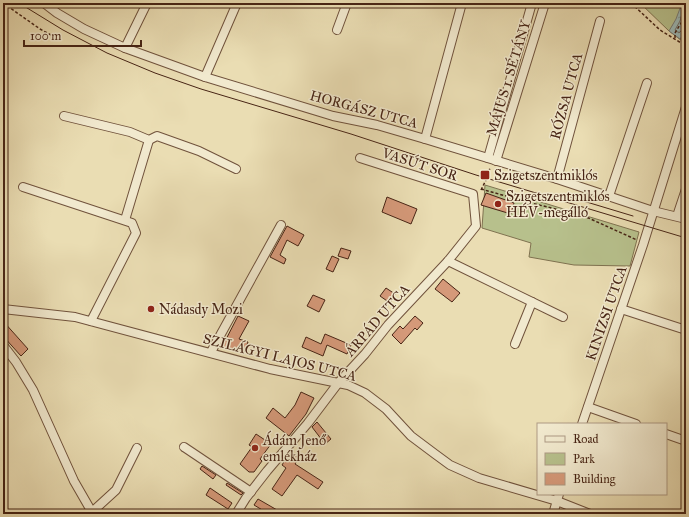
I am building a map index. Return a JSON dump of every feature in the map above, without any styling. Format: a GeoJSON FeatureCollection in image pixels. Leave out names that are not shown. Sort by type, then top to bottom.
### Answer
{"type":"FeatureCollection","features":[{"type":"Feature","properties":{"kind":"street","name":"HORGÁSZ UTCA"},"geometry":{"type":"LineString","coordinates":[[44,3],[57,13],[84,29],[125,48],[205,78],[333,116],[377,125],[425,139],[491,162],[557,179],[654,211],[686,219]]}},
{"type":"Feature","properties":{"kind":"street"},"geometry":{"type":"LineString","coordinates":[[125,48],[146,3]]}},
{"type":"Feature","properties":{"kind":"street"},"geometry":{"type":"LineString","coordinates":[[205,78],[237,3]]}},
{"type":"Feature","properties":{"kind":"street"},"geometry":{"type":"LineString","coordinates":[[337,30],[347,3]]}},
{"type":"Feature","properties":{"kind":"street"},"geometry":{"type":"LineString","coordinates":[[425,139],[462,3]]}},
{"type":"Feature","properties":{"kind":"street","name":"MÁJUS 1. SÉTÁNY"},"geometry":{"type":"LineString","coordinates":[[491,162],[532,3]]}},
{"type":"Feature","properties":{"kind":"street","name":"MÁJUS 1. SÉTÁNY"},"geometry":{"type":"LineString","coordinates":[[491,162],[545,3]]}},
{"type":"Feature","properties":{"kind":"street","name":"RÓZSA UTCA"},"geometry":{"type":"LineString","coordinates":[[557,179],[600,20]]}},
{"type":"Feature","properties":{"kind":"street"},"geometry":{"type":"LineString","coordinates":[[609,196],[647,83]]}},
{"type":"Feature","properties":{"kind":"street","name":"KINIZSI UTCA"},"geometry":{"type":"LineString","coordinates":[[582,423],[644,242],[686,107]]}},
{"type":"Feature","properties":{"kind":"street"},"geometry":{"type":"LineString","coordinates":[[64,116],[130,132],[149,140]]}},
{"type":"Feature","properties":{"kind":"street"},"geometry":{"type":"LineString","coordinates":[[125,220],[149,140],[157,136],[198,151],[236,169]]}},
{"type":"Feature","properties":{"kind":"street","name":"VASÚT SOR"},"geometry":{"type":"LineString","coordinates":[[360,158],[473,194]]}},
{"type":"Feature","properties":{"kind":"street"},"geometry":{"type":"LineString","coordinates":[[23,187],[132,223],[136,232],[91,321]]}},
{"type":"Feature","properties":{"kind":"street"},"geometry":{"type":"LineString","coordinates":[[677,216],[686,189]]}},
{"type":"Feature","properties":{"kind":"street","name":"ÁRPÁD UTCA"},"geometry":{"type":"LineString","coordinates":[[236,514],[251,492],[339,382],[365,354],[388,325],[448,261],[476,226],[473,194]]}},
{"type":"Feature","properties":{"kind":"street"},"geometry":{"type":"LineString","coordinates":[[211,352],[281,225]]}},
{"type":"Feature","properties":{"kind":"street"},"geometry":{"type":"LineString","coordinates":[[448,261],[563,317]]}},
{"type":"Feature","properties":{"kind":"street"},"geometry":{"type":"LineString","coordinates":[[515,344],[532,302]]}},
{"type":"Feature","properties":{"kind":"street","name":"SZILÁGYI LAJOS UTCA"},"geometry":{"type":"LineString","coordinates":[[3,309],[75,317],[211,352],[270,369],[339,382],[358,389],[386,408],[411,436],[434,454],[450,464],[479,478],[537,493]]}},
{"type":"Feature","properties":{"kind":"street"},"geometry":{"type":"LineString","coordinates":[[622,309],[686,330]]}},
{"type":"Feature","properties":{"kind":"street"},"geometry":{"type":"LineString","coordinates":[[3,345],[34,390],[74,481],[93,513],[116,490],[137,448]]}},
{"type":"Feature","properties":{"kind":"street"},"geometry":{"type":"LineString","coordinates":[[588,407],[633,423]]}},
{"type":"Feature","properties":{"kind":"street"},"geometry":{"type":"LineString","coordinates":[[667,434],[686,441]]}},
{"type":"Feature","properties":{"kind":"street"},"geometry":{"type":"LineString","coordinates":[[184,447],[251,492]]}},
{"type":"Feature","properties":{"kind":"street","name":"SZILÁGYI LAJOS UTCA"},"geometry":{"type":"LineString","coordinates":[[546,495],[558,498],[590,514]]}},
{"type":"Feature","properties":{"kind":"street"},"geometry":{"type":"LineString","coordinates":[[553,514],[558,498]]}},
{"type":"Feature","properties":{"kind":"path"},"geometry":{"type":"LineString","coordinates":[[3,3],[40,29],[58,39]]}},
{"type":"Feature","properties":{"kind":"path"},"geometry":{"type":"LineString","coordinates":[[631,3],[660,30],[686,46]]}},
{"type":"Feature","properties":{"kind":"path"},"geometry":{"type":"LineString","coordinates":[[676,39],[675,33],[686,15]]}},
{"type":"Feature","properties":{"kind":"path"},"geometry":{"type":"LineString","coordinates":[[473,194],[481,189],[491,162]]}},
{"type":"Feature","properties":{"kind":"path"},"geometry":{"type":"LineString","coordinates":[[481,189],[584,216],[634,239],[644,242]]}},
{"type":"Feature","properties":{"kind":"green space"},"geometry":{"type":"Polygon","coordinates":[[[640,3],[686,3],[686,44],[669,31],[640,3]]]}},
{"type":"Feature","properties":{"kind":"green space"},"geometry":{"type":"Polygon","coordinates":[[[485,185],[639,232],[630,266],[574,265],[529,257],[531,243],[482,228],[485,185]]]}},
{"type":"Feature","properties":{"kind":"water"},"geometry":{"type":"Polygon","coordinates":[[[682,3],[686,3],[686,31],[680,39],[669,31],[676,19],[682,3]]]}},
{"type":"Feature","properties":{"kind":"building","name":"Szigetszentmiklós HÉV-megálló"},"geometry":{"type":"Polygon","coordinates":[[[486,193],[514,203],[511,214],[481,205],[486,193]]]}},
{"type":"Feature","properties":{"kind":"building"},"geometry":{"type":"Polygon","coordinates":[[[387,197],[417,209],[411,224],[382,212],[387,197]]]}},
{"type":"Feature","properties":{"kind":"building"},"geometry":{"type":"Polygon","coordinates":[[[287,226],[304,235],[298,246],[287,240],[280,255],[286,259],[284,264],[270,257],[287,226]]]}},
{"type":"Feature","properties":{"kind":"building"},"geometry":{"type":"Polygon","coordinates":[[[341,248],[351,251],[348,259],[338,256],[341,248]]]}},
{"type":"Feature","properties":{"kind":"building"},"geometry":{"type":"Polygon","coordinates":[[[332,256],[339,259],[333,272],[326,269],[332,256]]]}},
{"type":"Feature","properties":{"kind":"building"},"geometry":{"type":"Polygon","coordinates":[[[443,279],[460,293],[452,302],[435,289],[443,279]]]}},
{"type":"Feature","properties":{"kind":"building"},"geometry":{"type":"Polygon","coordinates":[[[386,288],[395,294],[390,303],[380,296],[386,288]]]}},
{"type":"Feature","properties":{"kind":"building"},"geometry":{"type":"Polygon","coordinates":[[[313,295],[325,300],[319,312],[307,306],[313,295]]]}},
{"type":"Feature","properties":{"kind":"building"},"geometry":{"type":"Polygon","coordinates":[[[238,316],[249,321],[239,339],[248,342],[244,353],[222,347],[238,316]]]}},
{"type":"Feature","properties":{"kind":"building"},"geometry":{"type":"Polygon","coordinates":[[[415,316],[423,323],[417,330],[415,328],[401,344],[392,335],[400,326],[403,329],[415,316]]]}},
{"type":"Feature","properties":{"kind":"building"},"geometry":{"type":"Polygon","coordinates":[[[3,321],[28,349],[21,356],[3,336],[3,321]]]}},
{"type":"Feature","properties":{"kind":"building"},"geometry":{"type":"Polygon","coordinates":[[[325,334],[351,345],[347,354],[327,345],[323,356],[302,347],[306,337],[321,344],[325,334]]]}},
{"type":"Feature","properties":{"kind":"building"},"geometry":{"type":"Polygon","coordinates":[[[301,392],[314,398],[306,414],[289,436],[266,418],[273,408],[285,418],[295,405],[301,392]]]}},
{"type":"Feature","properties":{"kind":"building"},"geometry":{"type":"Polygon","coordinates":[[[317,422],[331,439],[325,444],[312,427],[317,422]]]}},
{"type":"Feature","properties":{"kind":"building"},"geometry":{"type":"Polygon","coordinates":[[[256,434],[271,444],[260,459],[262,461],[254,472],[249,472],[240,464],[252,447],[249,445],[256,434]]]}},
{"type":"Feature","properties":{"kind":"building"},"geometry":{"type":"Polygon","coordinates":[[[290,452],[299,458],[295,464],[323,482],[318,489],[297,475],[282,496],[272,489],[286,468],[282,465],[290,452]]]}},
{"type":"Feature","properties":{"kind":"building"},"geometry":{"type":"Polygon","coordinates":[[[202,466],[216,475],[213,479],[200,469],[202,466]]]}},
{"type":"Feature","properties":{"kind":"building"},"geometry":{"type":"Polygon","coordinates":[[[227,483],[243,493],[241,495],[226,485],[227,483]]]}},
{"type":"Feature","properties":{"kind":"building"},"geometry":{"type":"Polygon","coordinates":[[[210,488],[232,503],[228,509],[206,495],[210,488]]]}},
{"type":"Feature","properties":{"kind":"building"},"geometry":{"type":"Polygon","coordinates":[[[258,499],[284,514],[269,514],[254,505],[258,499]]]}},
{"type":"Feature","properties":{"kind":"tram line"},"geometry":{"type":"LineString","coordinates":[[19,3],[63,30],[107,53],[155,73],[201,89],[351,134],[476,175],[686,238]]}},
{"type":"Feature","properties":{"kind":"tram line"},"geometry":{"type":"LineString","coordinates":[[560,194],[633,216]]}},
{"type":"Feature","properties":{"kind":"place","name":"Szigetszentmiklós"},"geometry":{"type":"Point","coordinates":[485,175]}},
{"type":"Feature","properties":{"kind":"place","name":"Szigetszentmiklós HÉV-megálló"},"geometry":{"type":"Point","coordinates":[498,204]}},
{"type":"Feature","properties":{"kind":"place","name":"Nádasdy Mozi"},"geometry":{"type":"Point","coordinates":[151,309]}},
{"type":"Feature","properties":{"kind":"place","name":"Ádám Jenő emlékház"},"geometry":{"type":"Point","coordinates":[255,448]}}]}
